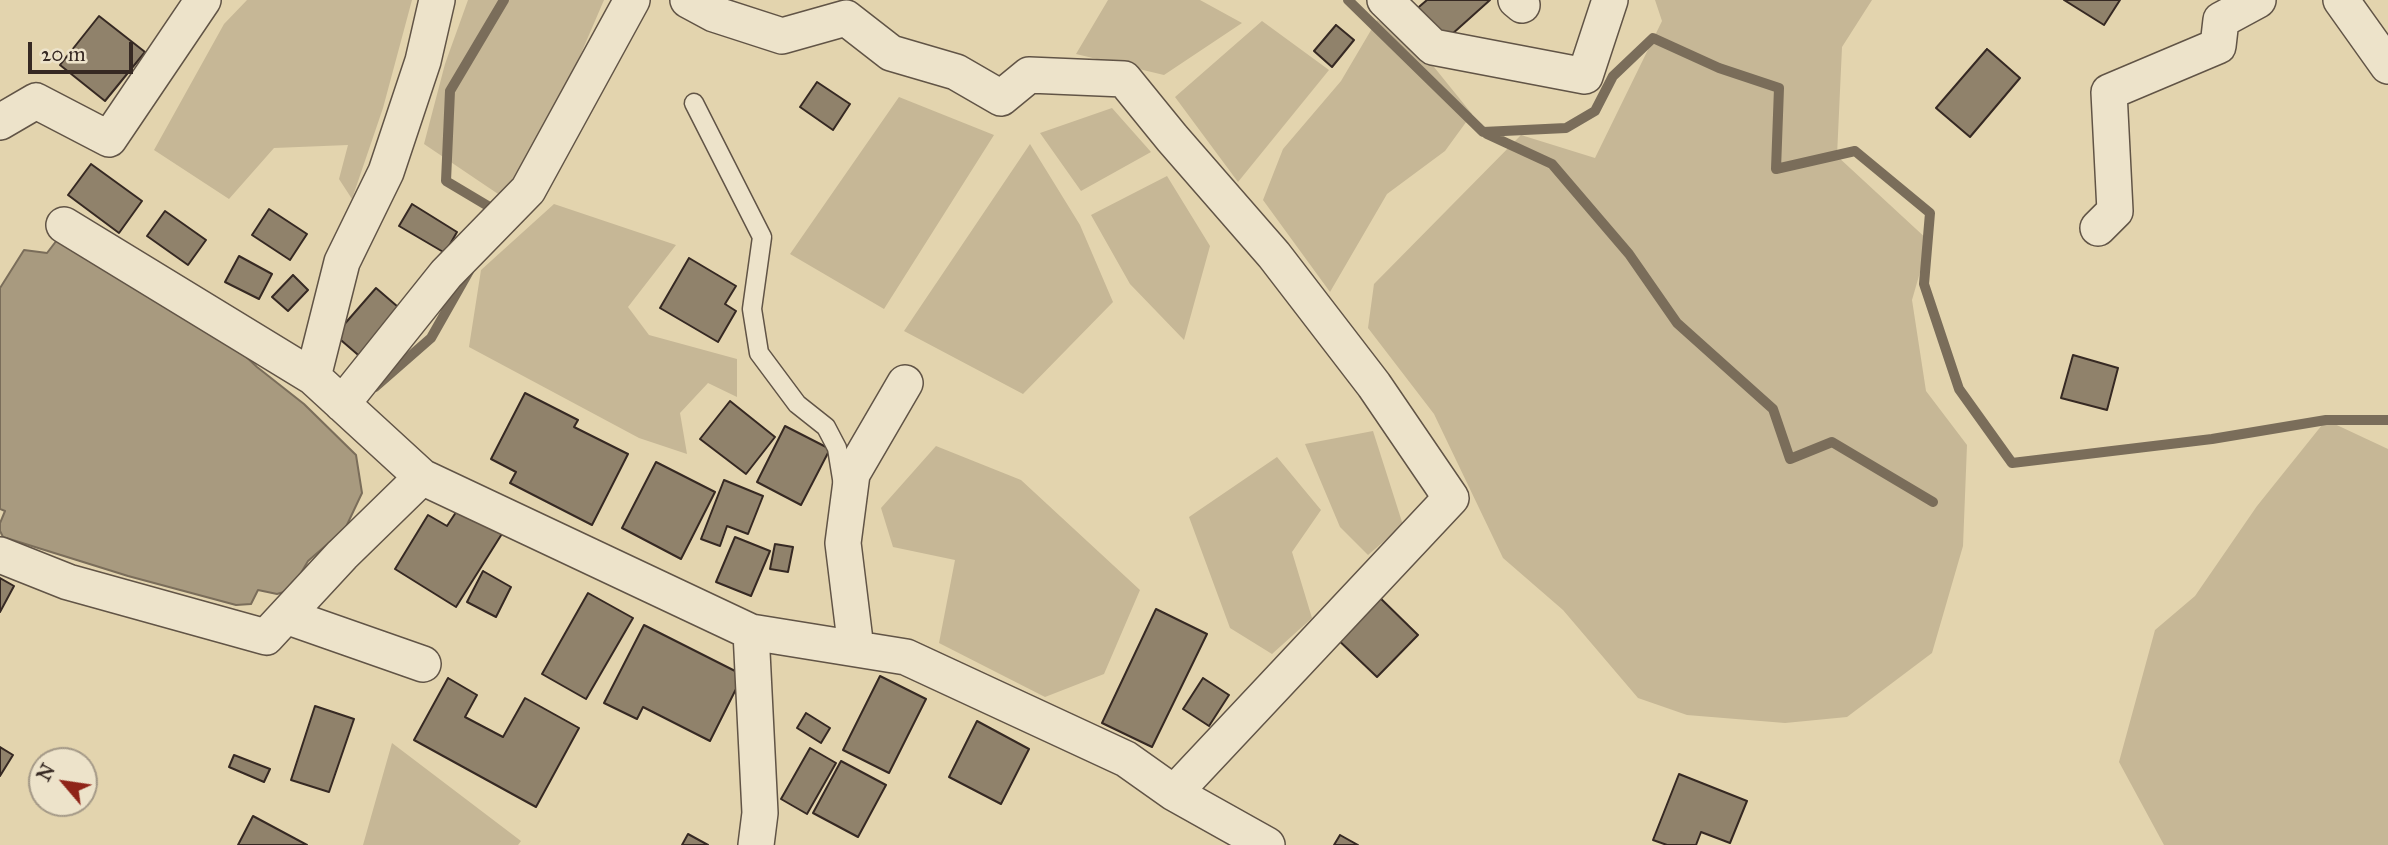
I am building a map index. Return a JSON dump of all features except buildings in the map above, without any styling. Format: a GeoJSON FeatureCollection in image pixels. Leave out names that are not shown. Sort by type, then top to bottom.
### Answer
{"type":"FeatureCollection","features":[{"type":"Feature","properties":{"kind":"street"},"geometry":{"type":"LineString","coordinates":[[0,122],[36,101],[109,139],[203,0]]}},
{"type":"Feature","properties":{"kind":"street"},"geometry":{"type":"LineString","coordinates":[[313,377],[342,262],[386,172],[422,61],[437,0]]}},
{"type":"Feature","properties":{"kind":"street"},"geometry":{"type":"LineString","coordinates":[[342,404],[446,274],[528,190],[632,0]]}},
{"type":"Feature","properties":{"kind":"street"},"geometry":{"type":"LineString","coordinates":[[688,0],[714,14],[782,36],[846,18],[891,53],[956,72],[1001,97],[1030,75],[1124,79],[1274,255],[1374,385],[1451,498],[1174,793]]}},
{"type":"Feature","properties":{"kind":"street"},"geometry":{"type":"LineString","coordinates":[[1385,0],[1433,47],[1585,76],[1610,0]]}},
{"type":"Feature","properties":{"kind":"street"},"geometry":{"type":"LineString","coordinates":[[2098,228],[2115,211],[2109,92],[2217,46],[2221,20],[2258,0]]}},
{"type":"Feature","properties":{"kind":"street"},"geometry":{"type":"LineString","coordinates":[[2341,0],[2388,66]]}},
{"type":"Feature","properties":{"kind":"street"},"geometry":{"type":"LineString","coordinates":[[64,225],[313,377],[422,477],[751,632],[906,657],[1126,759],[1174,793],[1267,845]]}},
{"type":"Feature","properties":{"kind":"street"},"geometry":{"type":"LineString","coordinates":[[856,649],[843,543],[852,474],[905,383]]}},
{"type":"Feature","properties":{"kind":"street"},"geometry":{"type":"LineString","coordinates":[[0,555],[68,582],[266,637],[342,555],[422,477]]}},
{"type":"Feature","properties":{"kind":"street"},"geometry":{"type":"LineString","coordinates":[[286,616],[423,664]]}},
{"type":"Feature","properties":{"kind":"street"},"geometry":{"type":"LineString","coordinates":[[751,632],[760,813],[756,845]]}},
{"type":"Feature","properties":{"kind":"lane"},"geometry":{"type":"LineString","coordinates":[[694,103],[762,237],[752,309],[759,353],[797,404],[826,427],[837,448],[847,509]]}},
{"type":"Feature","properties":{"kind":"shaded area"},"geometry":{"type":"Polygon","coordinates":[[[247,0],[412,0],[383,108],[352,199],[339,179],[348,145],[274,148],[229,199],[154,150],[224,24],[247,0]]]}},
{"type":"Feature","properties":{"kind":"shaded area"},"geometry":{"type":"Polygon","coordinates":[[[468,0],[604,0],[564,93],[507,200],[424,144],[445,64],[468,0]]]}},
{"type":"Feature","properties":{"kind":"shaded area"},"geometry":{"type":"Polygon","coordinates":[[[1108,0],[1200,0],[1242,23],[1164,75],[1076,54],[1108,0]]]}},
{"type":"Feature","properties":{"kind":"shaded area"},"geometry":{"type":"Polygon","coordinates":[[[1655,0],[1872,0],[1842,47],[1837,156],[1929,241],[1912,300],[1926,391],[1967,445],[1963,546],[1932,653],[1847,717],[1785,723],[1687,715],[1638,698],[1563,610],[1503,558],[1434,414],[1368,328],[1374,284],[1521,135],[1595,158],[1662,21],[1655,0]]]}},
{"type":"Feature","properties":{"kind":"shaded area"},"geometry":{"type":"Polygon","coordinates":[[[1377,20],[1396,31],[1434,67],[1472,114],[1445,151],[1387,194],[1330,292],[1263,200],[1283,149],[1341,81],[1377,20]]]}},
{"type":"Feature","properties":{"kind":"shaded area"},"geometry":{"type":"Polygon","coordinates":[[[1262,21],[1329,70],[1238,182],[1175,97],[1262,21]]]}},
{"type":"Feature","properties":{"kind":"shaded area"},"geometry":{"type":"Polygon","coordinates":[[[899,97],[994,135],[884,309],[790,254],[899,97]]]}},
{"type":"Feature","properties":{"kind":"shaded area"},"geometry":{"type":"Polygon","coordinates":[[[1112,108],[1151,152],[1081,191],[1040,133],[1112,108]]]}},
{"type":"Feature","properties":{"kind":"shaded area"},"geometry":{"type":"Polygon","coordinates":[[[1030,144],[1080,225],[1113,302],[1023,394],[904,331],[1030,144]]]}},
{"type":"Feature","properties":{"kind":"shaded area"},"geometry":{"type":"Polygon","coordinates":[[[1167,176],[1210,246],[1184,340],[1130,284],[1091,215],[1167,176]]]}},
{"type":"Feature","properties":{"kind":"shaded area"},"geometry":{"type":"Polygon","coordinates":[[[554,204],[676,245],[628,307],[649,335],[737,359],[737,397],[708,383],[680,413],[687,454],[639,438],[469,347],[481,270],[554,204]]]}},
{"type":"Feature","properties":{"kind":"shaded area"},"geometry":{"type":"Polygon","coordinates":[[[57,240],[210,323],[257,367],[304,404],[356,455],[362,493],[345,529],[308,561],[291,590],[277,594],[258,590],[251,604],[236,605],[128,576],[3,537],[0,531],[5,511],[0,509],[0,288],[24,250],[47,253],[57,240]]]}},
{"type":"Feature","properties":{"kind":"shaded area"},"geometry":{"type":"Polygon","coordinates":[[[2326,420],[2388,449],[2388,845],[2164,845],[2119,762],[2155,630],[2195,596],[2257,506],[2326,420]]]}},
{"type":"Feature","properties":{"kind":"shaded area"},"geometry":{"type":"Polygon","coordinates":[[[1373,431],[1403,525],[1368,555],[1340,527],[1305,444],[1373,431]]]}},
{"type":"Feature","properties":{"kind":"shaded area"},"geometry":{"type":"Polygon","coordinates":[[[936,446],[1021,480],[1140,590],[1104,674],[1045,697],[939,643],[955,560],[893,547],[881,508],[936,446]]]}},
{"type":"Feature","properties":{"kind":"shaded area"},"geometry":{"type":"Polygon","coordinates":[[[1277,457],[1321,510],[1292,552],[1312,618],[1272,654],[1230,628],[1189,517],[1277,457]]]}},
{"type":"Feature","properties":{"kind":"shaded area"},"geometry":{"type":"Polygon","coordinates":[[[392,743],[521,841],[518,845],[363,845],[392,743]]]}},
{"type":"Feature","properties":{"kind":"waterway"},"geometry":{"type":"LineString","coordinates":[[498,212],[446,181],[450,91],[504,0]]}},
{"type":"Feature","properties":{"kind":"waterway"},"geometry":{"type":"LineString","coordinates":[[1348,0],[1483,132],[1566,128],[1595,111],[1613,76],[1653,38],[1719,68],[1779,88],[1776,169],[1855,151],[1930,213],[1924,284],[1959,389],[2012,463],[2212,439],[2326,420],[2388,420]]}},
{"type":"Feature","properties":{"kind":"waterway"},"geometry":{"type":"LineString","coordinates":[[1487,134],[1552,164],[1629,254],[1677,323],[1773,409],[1790,459],[1832,442],[1933,502]]}},
{"type":"Feature","properties":{"kind":"waterway"},"geometry":{"type":"LineString","coordinates":[[375,387],[431,338],[469,271]]}}]}
